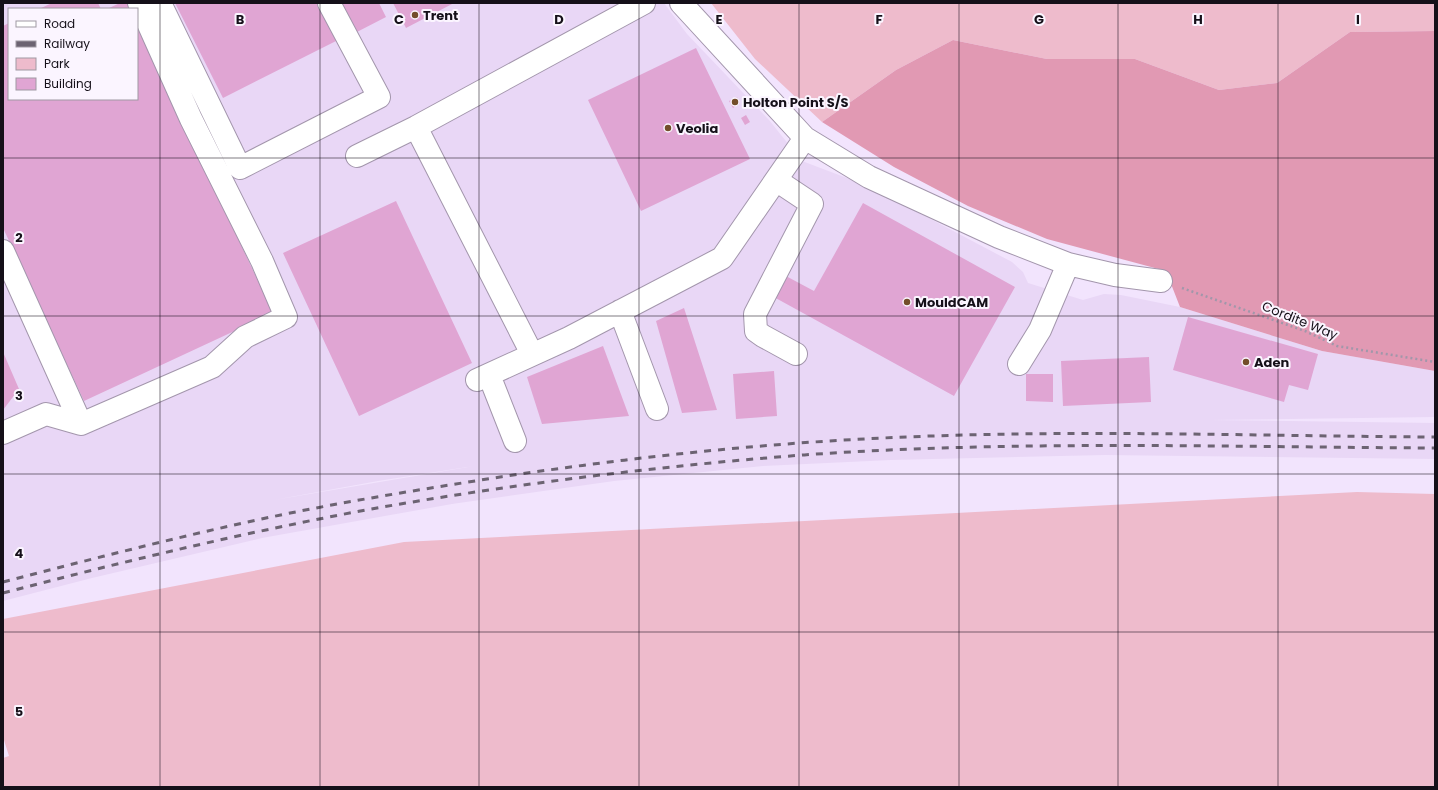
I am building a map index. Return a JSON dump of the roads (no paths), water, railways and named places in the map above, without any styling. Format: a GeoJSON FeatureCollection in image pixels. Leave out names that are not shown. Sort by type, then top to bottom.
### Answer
{"type":"FeatureCollection","features":[{"type":"Feature","properties":{"kind":"lane"},"geometry":{"type":"LineString","coordinates":[[3,433],[46,414],[81,424],[212,367],[245,337],[286,317],[262,261],[192,119],[139,3]]}},
{"type":"Feature","properties":{"kind":"lane"},"geometry":{"type":"LineString","coordinates":[[160,3],[240,168],[380,97],[329,3]]}},
{"type":"Feature","properties":{"kind":"lane"},"geometry":{"type":"LineString","coordinates":[[357,156],[416,127],[644,3]]}},
{"type":"Feature","properties":{"kind":"lane"},"geometry":{"type":"LineString","coordinates":[[681,3],[805,138],[869,177],[999,237],[1068,264],[1115,275],[1160,281]]}},
{"type":"Feature","properties":{"kind":"lane"},"geometry":{"type":"LineString","coordinates":[[416,127],[532,354]]}},
{"type":"Feature","properties":{"kind":"lane"},"geometry":{"type":"LineString","coordinates":[[515,441],[483,378],[569,338],[722,258],[805,138]]}},
{"type":"Feature","properties":{"kind":"lane"},"geometry":{"type":"LineString","coordinates":[[776,180],[812,204],[755,314],[756,331],[796,354]]}},
{"type":"Feature","properties":{"kind":"lane"},"geometry":{"type":"LineString","coordinates":[[3,251],[81,424]]}},
{"type":"Feature","properties":{"kind":"lane"},"geometry":{"type":"LineString","coordinates":[[1019,364],[1040,330],[1068,264]]}},
{"type":"Feature","properties":{"kind":"lane"},"geometry":{"type":"LineString","coordinates":[[620,311],[657,409]]}},
{"type":"Feature","properties":{"kind":"railway"},"geometry":{"type":"LineString","coordinates":[[3,582],[204,532],[328,506],[500,477],[595,464],[739,448],[883,438],[952,435],[1090,433],[1435,437]]}},
{"type":"Feature","properties":{"kind":"railway"},"geometry":{"type":"LineString","coordinates":[[3,593],[186,548],[278,527],[371,509],[533,484],[641,470],[749,459],[882,450],[961,447],[1198,446],[1435,448]]}},
{"type":"Feature","properties":{"kind":"place","name":"Trent"},"geometry":{"type":"Point","coordinates":[415,15]}},
{"type":"Feature","properties":{"kind":"place","name":"Holton Point S/S"},"geometry":{"type":"Point","coordinates":[735,102]}},
{"type":"Feature","properties":{"kind":"place","name":"Veolia"},"geometry":{"type":"Point","coordinates":[668,128]}},
{"type":"Feature","properties":{"kind":"place","name":"MouldCAM"},"geometry":{"type":"Point","coordinates":[907,302]}},
{"type":"Feature","properties":{"kind":"place","name":"Aden"},"geometry":{"type":"Point","coordinates":[1246,362]}}]}
